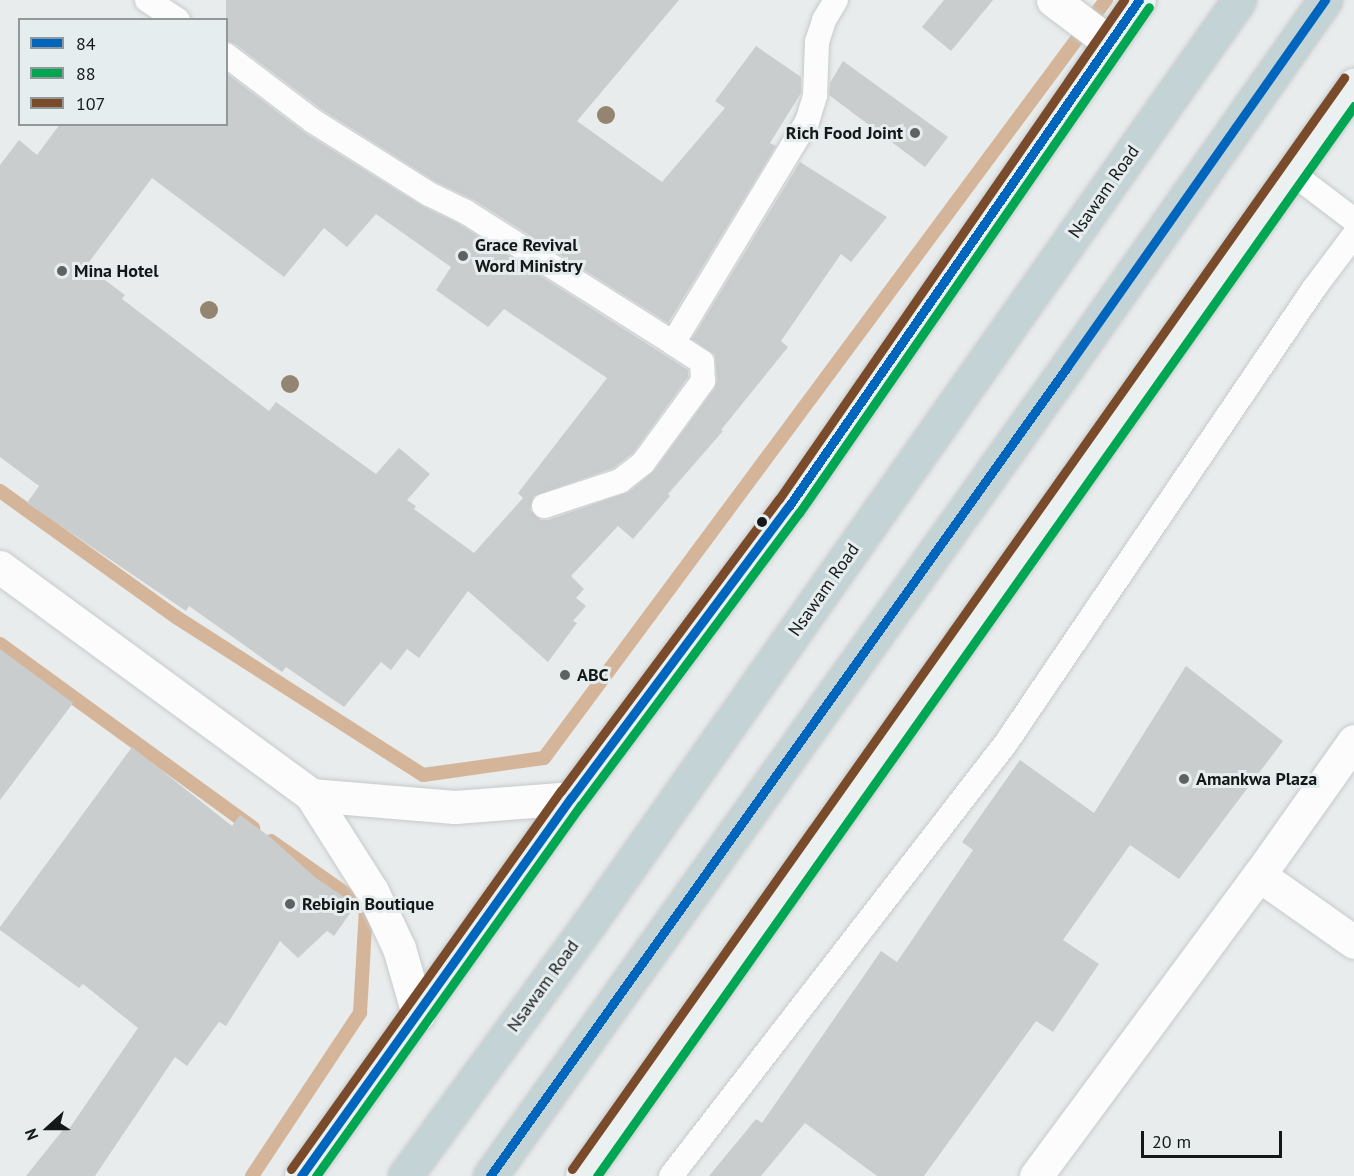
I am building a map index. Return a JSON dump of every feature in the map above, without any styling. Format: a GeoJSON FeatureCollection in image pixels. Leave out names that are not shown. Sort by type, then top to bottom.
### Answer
{"type":"FeatureCollection","features":[{"type":"Feature","properties":{"kind":"highway","name":"Nsawam Road"},"geometry":{"type":"LineString","coordinates":[[405,1176],[588,925],[1239,0]]}},
{"type":"Feature","properties":{"kind":"highway"},"geometry":{"type":"LineString","coordinates":[[490,1176],[1067,367],[1325,0]]}},
{"type":"Feature","properties":{"kind":"main road"},"geometry":{"type":"LineString","coordinates":[[301,1176],[571,798],[789,506],[1139,0]]}},
{"type":"Feature","properties":{"kind":"main road"},"geometry":{"type":"LineString","coordinates":[[582,1176],[1354,85]]}},
{"type":"Feature","properties":{"kind":"street"},"geometry":{"type":"LineString","coordinates":[[1053,0],[1109,42]]}},
{"type":"Feature","properties":{"kind":"street"},"geometry":{"type":"LineString","coordinates":[[0,567],[311,795],[372,891],[399,948],[418,1014]]}},
{"type":"Feature","properties":{"kind":"street"},"geometry":{"type":"LineString","coordinates":[[1036,1176],[1259,875],[1354,741]]}},
{"type":"Feature","properties":{"kind":"street"},"geometry":{"type":"LineString","coordinates":[[311,795],[455,807],[571,798]]}},
{"type":"Feature","properties":{"kind":"street"},"geometry":{"type":"LineString","coordinates":[[1259,875],[1354,942]]}},
{"type":"Feature","properties":{"kind":"lane"},"geometry":{"type":"LineString","coordinates":[[147,0],[175,18]]}},
{"type":"Feature","properties":{"kind":"lane"},"geometry":{"type":"LineString","coordinates":[[673,344],[807,122],[815,96],[817,42],[824,20],[836,0]]}},
{"type":"Feature","properties":{"kind":"lane"},"geometry":{"type":"LineString","coordinates":[[228,57],[313,121],[429,194],[466,212],[702,362],[703,381],[643,463],[620,481],[544,506]]}},
{"type":"Feature","properties":{"kind":"lane"},"geometry":{"type":"LineString","coordinates":[[1292,173],[1354,220]]}},
{"type":"Feature","properties":{"kind":"lane"},"geometry":{"type":"LineString","coordinates":[[671,1176],[1012,734],[1315,287],[1354,235]]}},
{"type":"Feature","properties":{"kind":"building"},"geometry":{"type":"Polygon","coordinates":[[[226,0],[679,0],[577,121],[662,182],[725,108],[715,101],[756,46],[801,77],[801,93],[770,143],[776,146],[668,323],[474,200],[436,182],[321,109],[235,44],[228,42],[228,18],[226,18],[226,0]]]}},
{"type":"Feature","properties":{"kind":"building"},"geometry":{"type":"Polygon","coordinates":[[[944,0],[993,0],[951,51],[922,27],[944,0]]]}},
{"type":"Feature","properties":{"kind":"building"},"geometry":{"type":"Polygon","coordinates":[[[843,61],[948,137],[925,167],[829,95],[830,83],[843,61]]]}},
{"type":"Feature","properties":{"kind":"building"},"geometry":{"type":"Polygon","coordinates":[[[228,75],[305,133],[422,206],[459,224],[688,370],[688,377],[633,453],[613,468],[534,496],[530,510],[541,520],[548,520],[629,492],[654,471],[714,389],[717,380],[715,355],[692,339],[800,162],[887,217],[851,262],[841,254],[781,341],[788,347],[721,430],[723,431],[668,494],[670,496],[633,539],[618,526],[571,576],[584,589],[576,598],[586,606],[573,621],[577,623],[548,662],[468,591],[419,658],[407,649],[391,670],[381,662],[344,707],[286,667],[282,672],[189,606],[186,611],[27,503],[39,486],[0,457],[0,165],[19,140],[37,155],[59,126],[228,126],[228,75]],[[152,178],[86,266],[125,295],[122,299],[269,411],[276,402],[376,474],[399,448],[430,474],[407,500],[416,506],[414,509],[474,553],[523,498],[518,493],[607,378],[504,309],[488,327],[436,290],[451,267],[376,214],[347,247],[324,228],[284,277],[152,178]]]}},
{"type":"Feature","properties":{"kind":"building"},"geometry":{"type":"Polygon","coordinates":[[[0,649],[73,703],[0,800],[0,649]]]}},
{"type":"Feature","properties":{"kind":"building"},"geometry":{"type":"Polygon","coordinates":[[[1186,666],[1283,741],[1179,879],[1130,845],[1063,940],[1099,964],[1053,1032],[1036,1021],[924,1176],[877,1176],[805,1123],[761,1176],[709,1176],[756,1119],[762,1123],[881,951],[897,962],[973,850],[962,842],[1020,760],[1094,813],[1186,666]]]}},
{"type":"Feature","properties":{"kind":"building"},"geometry":{"type":"Polygon","coordinates":[[[132,747],[232,826],[240,815],[270,837],[316,878],[356,905],[334,936],[327,931],[298,958],[280,941],[226,1026],[219,1022],[187,1066],[175,1057],[95,1176],[26,1176],[66,1126],[69,1129],[138,1028],[83,984],[79,988],[0,930],[0,927],[132,747]]]}},
{"type":"Feature","properties":{"kind":"waterway"},"geometry":{"type":"LineString","coordinates":[[0,491],[176,617],[423,775],[544,758],[1106,0]]}},
{"type":"Feature","properties":{"kind":"waterway"},"geometry":{"type":"LineString","coordinates":[[0,644],[253,828]]}},
{"type":"Feature","properties":{"kind":"waterway"},"geometry":{"type":"LineString","coordinates":[[252,1176],[360,1013],[366,908],[271,841]]}},
{"type":"Feature","properties":{"kind":"transit line","name":"107"},"geometry":{"type":"LineString","coordinates":[[291,1169],[561,791],[779,499],[1124,0]]}},
{"type":"Feature","properties":{"kind":"transit line","name":"84"},"geometry":{"type":"LineString","coordinates":[[301,1176],[571,798],[789,506],[1139,0]]}},
{"type":"Feature","properties":{"kind":"transit line","name":"84"},"geometry":{"type":"LineString","coordinates":[[490,1176],[1067,367],[1325,0]]}},
{"type":"Feature","properties":{"kind":"transit line","name":"88"},"geometry":{"type":"LineString","coordinates":[[316,1176],[581,805],[799,513],[1149,7]]}},
{"type":"Feature","properties":{"kind":"transit line","name":"107"},"geometry":{"type":"LineString","coordinates":[[572,1169],[1344,78]]}},
{"type":"Feature","properties":{"kind":"transit line","name":"88"},"geometry":{"type":"LineString","coordinates":[[597,1176],[1354,106]]}},
{"type":"Feature","properties":{"kind":"place","name":"Rich Food Joint"},"geometry":{"type":"Point","coordinates":[915,133]}},
{"type":"Feature","properties":{"kind":"place","name":"Grace Revival Word Ministry"},"geometry":{"type":"Point","coordinates":[463,256]}},
{"type":"Feature","properties":{"kind":"place","name":"Mina Hotel"},"geometry":{"type":"Point","coordinates":[62,271]}},
{"type":"Feature","properties":{"kind":"place","name":"ABC"},"geometry":{"type":"Point","coordinates":[565,675]}},
{"type":"Feature","properties":{"kind":"place","name":"Amankwa Plaza"},"geometry":{"type":"Point","coordinates":[1184,779]}},
{"type":"Feature","properties":{"kind":"place","name":"Rebigin Boutique"},"geometry":{"type":"Point","coordinates":[290,904]}}]}
